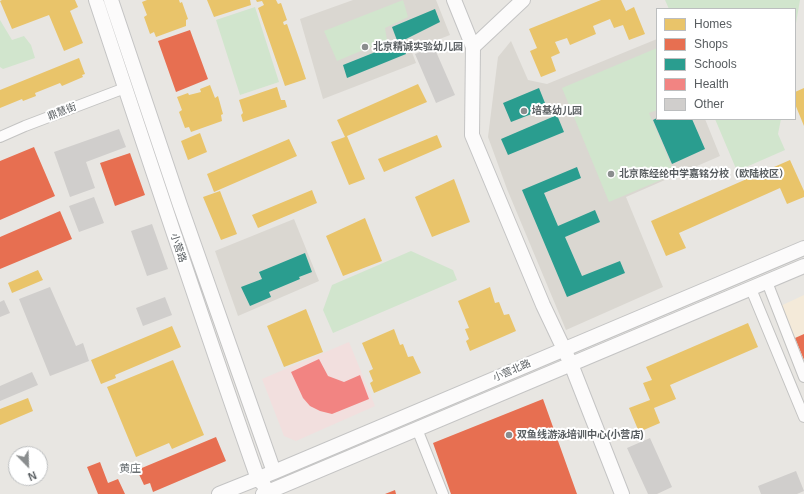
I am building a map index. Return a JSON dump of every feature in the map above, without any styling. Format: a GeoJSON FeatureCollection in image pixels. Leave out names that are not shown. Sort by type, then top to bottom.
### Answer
{"type":"FeatureCollection","features":[{"type":"Feature","properties":{"kind":"street","name":"小营路"},"geometry":{"type":"LineString","coordinates":[[96,0],[187,276],[258,479],[267,493]]}},
{"type":"Feature","properties":{"kind":"street","name":"小营路"},"geometry":{"type":"LineString","coordinates":[[111,0],[182,212],[274,472]]}},
{"type":"Feature","properties":{"kind":"street"},"geometry":{"type":"LineString","coordinates":[[454,0],[473,47],[472,135],[543,305],[571,364],[622,494]]}},
{"type":"Feature","properties":{"kind":"street"},"geometry":{"type":"LineString","coordinates":[[473,47],[523,0]]}},
{"type":"Feature","properties":{"kind":"street","name":"鼎慧街"},"geometry":{"type":"LineString","coordinates":[[0,137],[125,88]]}},
{"type":"Feature","properties":{"kind":"street","name":"小营北路"},"geometry":{"type":"LineString","coordinates":[[219,494],[258,479],[804,248]]}},
{"type":"Feature","properties":{"kind":"street","name":"小营北路"},"geometry":{"type":"LineString","coordinates":[[267,493],[804,266]]}},
{"type":"Feature","properties":{"kind":"street"},"geometry":{"type":"LineString","coordinates":[[767,282],[804,377]]}},
{"type":"Feature","properties":{"kind":"street"},"geometry":{"type":"LineString","coordinates":[[750,288],[804,417]]}},
{"type":"Feature","properties":{"kind":"street"},"geometry":{"type":"LineString","coordinates":[[417,429],[443,494]]}},
{"type":"Feature","properties":{"kind":"street"},"geometry":{"type":"LineString","coordinates":[[267,493],[274,472]]}},
{"type":"Feature","properties":{"kind":"shaded area","name":"北京精诚实验幼儿园"},"geometry":{"type":"Polygon","coordinates":[[[353,0],[436,0],[450,35],[411,50],[416,63],[323,99],[300,19],[353,0]]]}},
{"type":"Feature","properties":{"kind":"shaded area","name":"北京陈经纶中学嘉铭分校（欧陆校区）"},"geometry":{"type":"Polygon","coordinates":[[[656,39],[656,120],[705,120],[720,156],[626,197],[663,287],[566,330],[507,189],[488,137],[498,57],[511,41],[528,80],[547,84],[656,39]]]}},
{"type":"Feature","properties":{"kind":"shaded area"},"geometry":{"type":"Polygon","coordinates":[[[294,219],[319,281],[238,316],[215,251],[294,219]]]}},
{"type":"Feature","properties":{"kind":"shaded area"},"geometry":{"type":"Polygon","coordinates":[[[804,295],[804,378],[774,309],[804,295]]]}},
{"type":"Feature","properties":{"kind":"shaded area"},"geometry":{"type":"Polygon","coordinates":[[[349,342],[375,406],[296,441],[284,436],[262,379],[349,342]]]}},
{"type":"Feature","properties":{"kind":"green space"},"geometry":{"type":"Polygon","coordinates":[[[403,0],[408,17],[385,28],[387,40],[337,61],[324,31],[403,0]]]}},
{"type":"Feature","properties":{"kind":"green space"},"geometry":{"type":"Polygon","coordinates":[[[665,0],[800,0],[796,23],[796,8],[669,8],[665,0]]]}},
{"type":"Feature","properties":{"kind":"green space"},"geometry":{"type":"Polygon","coordinates":[[[255,7],[279,82],[240,95],[216,20],[255,7]]]}},
{"type":"Feature","properties":{"kind":"green space"},"geometry":{"type":"Polygon","coordinates":[[[0,20],[12,40],[24,36],[31,45],[35,58],[3,69],[0,67],[0,20]]]}},
{"type":"Feature","properties":{"kind":"green space"},"geometry":{"type":"Polygon","coordinates":[[[656,48],[656,110],[649,113],[675,174],[609,202],[562,88],[656,48]]]}},
{"type":"Feature","properties":{"kind":"green space"},"geometry":{"type":"Polygon","coordinates":[[[715,120],[781,120],[778,134],[785,150],[737,171],[715,120]]]}},
{"type":"Feature","properties":{"kind":"green space"},"geometry":{"type":"Polygon","coordinates":[[[411,251],[453,270],[457,280],[333,333],[323,310],[332,285],[411,251]]]}},
{"type":"Feature","properties":{"kind":"building: Homes"},"geometry":{"type":"Polygon","coordinates":[[[75,0],[78,7],[70,11],[83,43],[64,51],[49,15],[12,29],[0,1],[75,0]]]}},
{"type":"Feature","properties":{"kind":"building: Homes"},"geometry":{"type":"Polygon","coordinates":[[[147,0],[179,0],[180,3],[182,2],[188,19],[186,20],[186,26],[156,37],[154,32],[150,34],[144,17],[147,15],[142,2],[147,0]]]}},
{"type":"Feature","properties":{"kind":"building: Homes"},"geometry":{"type":"Polygon","coordinates":[[[207,0],[250,0],[251,5],[214,17],[207,0]]]}},
{"type":"Feature","properties":{"kind":"building: Homes"},"geometry":{"type":"Polygon","coordinates":[[[256,0],[276,0],[278,4],[281,3],[287,20],[283,22],[284,25],[287,24],[306,79],[285,86],[258,8],[264,5],[262,1],[257,2],[256,0]]]}},
{"type":"Feature","properties":{"kind":"building: Homes"},"geometry":{"type":"Polygon","coordinates":[[[601,0],[621,0],[626,11],[634,7],[645,34],[629,40],[623,25],[614,28],[610,19],[593,26],[596,34],[570,45],[567,38],[555,42],[560,53],[551,57],[556,71],[541,77],[530,51],[537,48],[529,29],[601,0]]]}},
{"type":"Feature","properties":{"kind":"building: Homes"},"geometry":{"type":"Polygon","coordinates":[[[79,58],[85,74],[82,75],[83,77],[62,86],[60,83],[35,93],[36,96],[23,101],[22,99],[0,108],[0,90],[79,58]]]}},
{"type":"Feature","properties":{"kind":"building: Homes"},"geometry":{"type":"Polygon","coordinates":[[[418,84],[427,102],[347,136],[365,179],[349,185],[331,142],[345,137],[337,120],[418,84]]]}},
{"type":"Feature","properties":{"kind":"building: Homes"},"geometry":{"type":"Polygon","coordinates":[[[210,85],[215,98],[218,96],[223,114],[221,115],[222,121],[191,132],[189,127],[185,128],[179,112],[182,110],[177,97],[188,93],[189,95],[201,92],[200,89],[210,85]]]}},
{"type":"Feature","properties":{"kind":"building: Homes"},"geometry":{"type":"Polygon","coordinates":[[[277,87],[281,100],[285,100],[287,107],[243,122],[241,115],[243,113],[239,100],[277,87]]]}},
{"type":"Feature","properties":{"kind":"building: Homes"},"geometry":{"type":"Polygon","coordinates":[[[804,88],[804,126],[796,106],[796,92],[804,88]]]}},
{"type":"Feature","properties":{"kind":"building: Homes"},"geometry":{"type":"Polygon","coordinates":[[[200,133],[207,152],[188,160],[181,141],[200,133]]]}},
{"type":"Feature","properties":{"kind":"building: Homes"},"geometry":{"type":"Polygon","coordinates":[[[437,135],[442,147],[384,172],[378,159],[437,135]]]}},
{"type":"Feature","properties":{"kind":"building: Homes"},"geometry":{"type":"Polygon","coordinates":[[[289,139],[297,156],[214,192],[207,174],[289,139]]]}},
{"type":"Feature","properties":{"kind":"building: Homes"},"geometry":{"type":"Polygon","coordinates":[[[790,160],[804,191],[804,197],[787,204],[780,188],[679,233],[686,248],[666,256],[651,221],[790,160]]]}},
{"type":"Feature","properties":{"kind":"building: Homes"},"geometry":{"type":"Polygon","coordinates":[[[454,179],[470,222],[432,237],[415,197],[454,179]]]}},
{"type":"Feature","properties":{"kind":"building: Homes"},"geometry":{"type":"Polygon","coordinates":[[[312,190],[317,203],[258,228],[252,215],[312,190]]]}},
{"type":"Feature","properties":{"kind":"building: Homes"},"geometry":{"type":"Polygon","coordinates":[[[220,191],[237,234],[221,240],[203,197],[220,191]]]}},
{"type":"Feature","properties":{"kind":"building: Homes"},"geometry":{"type":"Polygon","coordinates":[[[365,218],[382,261],[343,276],[326,236],[365,218]]]}},
{"type":"Feature","properties":{"kind":"building: Homes"},"geometry":{"type":"Polygon","coordinates":[[[38,270],[43,280],[12,293],[8,283],[38,270]]]}},
{"type":"Feature","properties":{"kind":"building: Homes"},"geometry":{"type":"Polygon","coordinates":[[[490,287],[495,303],[499,302],[504,315],[509,314],[516,331],[470,351],[466,341],[469,339],[465,329],[469,328],[458,301],[490,287]]]}},
{"type":"Feature","properties":{"kind":"building: Homes"},"geometry":{"type":"Polygon","coordinates":[[[306,309],[323,352],[284,367],[267,326],[306,309]]]}},
{"type":"Feature","properties":{"kind":"building: Homes"},"geometry":{"type":"Polygon","coordinates":[[[748,323],[758,347],[670,385],[676,399],[654,408],[660,423],[639,432],[629,408],[650,400],[643,383],[652,380],[646,367],[748,323]]]}},
{"type":"Feature","properties":{"kind":"building: Homes"},"geometry":{"type":"Polygon","coordinates":[[[172,326],[181,347],[115,375],[116,378],[101,384],[91,360],[172,326]]]}},
{"type":"Feature","properties":{"kind":"building: Homes"},"geometry":{"type":"Polygon","coordinates":[[[394,329],[400,345],[403,344],[408,357],[413,356],[421,373],[374,393],[370,383],[373,381],[369,371],[373,369],[362,343],[394,329]]]}},
{"type":"Feature","properties":{"kind":"building: Homes"},"geometry":{"type":"Polygon","coordinates":[[[173,360],[204,435],[172,449],[169,443],[136,457],[107,387],[173,360]]]}},
{"type":"Feature","properties":{"kind":"building: Homes"},"geometry":{"type":"Polygon","coordinates":[[[28,398],[33,411],[0,425],[0,409],[28,398]]]}},
{"type":"Feature","properties":{"kind":"building: Shops"},"geometry":{"type":"Polygon","coordinates":[[[190,30],[208,79],[176,92],[158,41],[190,30]]]}},
{"type":"Feature","properties":{"kind":"building: Shops"},"geometry":{"type":"Polygon","coordinates":[[[34,147],[55,196],[0,220],[0,161],[34,147]]]}},
{"type":"Feature","properties":{"kind":"building: Shops"},"geometry":{"type":"Polygon","coordinates":[[[130,153],[145,195],[115,206],[100,163],[130,153]]]}},
{"type":"Feature","properties":{"kind":"building: Shops"},"geometry":{"type":"Polygon","coordinates":[[[60,211],[72,239],[0,269],[0,237],[60,211]]]}},
{"type":"Feature","properties":{"kind":"building: Shops"},"geometry":{"type":"Polygon","coordinates":[[[804,334],[804,360],[795,338],[804,334]]]}},
{"type":"Feature","properties":{"kind":"building: Shops"},"geometry":{"type":"Polygon","coordinates":[[[543,399],[577,494],[451,494],[433,443],[543,399]]]}},
{"type":"Feature","properties":{"kind":"building: Shops"},"geometry":{"type":"Polygon","coordinates":[[[216,437],[226,461],[153,492],[150,483],[144,485],[137,470],[216,437]]]}},
{"type":"Feature","properties":{"kind":"building: Shops"},"geometry":{"type":"Polygon","coordinates":[[[100,462],[108,483],[118,479],[125,494],[98,494],[87,467],[100,462]]]}},
{"type":"Feature","properties":{"kind":"building: Shops"},"geometry":{"type":"Polygon","coordinates":[[[395,490],[396,494],[385,494],[395,490]]]}},
{"type":"Feature","properties":{"kind":"building: Schools"},"geometry":{"type":"Polygon","coordinates":[[[435,9],[440,22],[402,41],[406,54],[347,78],[343,65],[398,43],[392,27],[435,9]]]}},
{"type":"Feature","properties":{"kind":"building: Schools"},"geometry":{"type":"Polygon","coordinates":[[[539,88],[547,108],[511,122],[503,103],[539,88]]]}},
{"type":"Feature","properties":{"kind":"building: Schools"},"geometry":{"type":"Polygon","coordinates":[[[557,115],[564,132],[508,155],[501,139],[557,115]]]}},
{"type":"Feature","properties":{"kind":"building: Schools"},"geometry":{"type":"Polygon","coordinates":[[[656,118],[656,120],[692,120],[705,149],[672,164],[653,120],[656,118]]]}},
{"type":"Feature","properties":{"kind":"building: Schools"},"geometry":{"type":"Polygon","coordinates":[[[577,167],[581,178],[544,193],[558,226],[595,210],[600,222],[565,237],[582,276],[620,261],[625,273],[567,297],[522,190],[577,167]]]}},
{"type":"Feature","properties":{"kind":"building: Schools"},"geometry":{"type":"Polygon","coordinates":[[[305,253],[312,272],[299,277],[300,279],[269,292],[271,297],[250,306],[241,287],[262,279],[259,272],[305,253]]]}},
{"type":"Feature","properties":{"kind":"building: Health"},"geometry":{"type":"Polygon","coordinates":[[[319,359],[328,376],[344,382],[360,375],[369,399],[332,414],[320,411],[310,406],[303,398],[291,372],[319,359]]]}},
{"type":"Feature","properties":{"kind":"building: Other"},"geometry":{"type":"Polygon","coordinates":[[[434,47],[455,95],[436,103],[415,54],[434,47]]]}},
{"type":"Feature","properties":{"kind":"building: Other"},"geometry":{"type":"Polygon","coordinates":[[[119,129],[126,147],[86,162],[95,188],[70,197],[54,152],[119,129]]]}},
{"type":"Feature","properties":{"kind":"building: Other"},"geometry":{"type":"Polygon","coordinates":[[[94,197],[104,223],[79,232],[69,206],[94,197]]]}},
{"type":"Feature","properties":{"kind":"building: Other"},"geometry":{"type":"Polygon","coordinates":[[[152,224],[168,269],[147,276],[131,231],[152,224]]]}},
{"type":"Feature","properties":{"kind":"building: Other"},"geometry":{"type":"Polygon","coordinates":[[[50,287],[76,346],[83,343],[89,361],[50,376],[19,299],[50,287]]]}},
{"type":"Feature","properties":{"kind":"building: Other"},"geometry":{"type":"Polygon","coordinates":[[[165,297],[172,315],[143,326],[136,308],[165,297]]]}},
{"type":"Feature","properties":{"kind":"building: Other"},"geometry":{"type":"Polygon","coordinates":[[[4,300],[10,313],[0,317],[0,302],[4,300]]]}},
{"type":"Feature","properties":{"kind":"building: Other"},"geometry":{"type":"Polygon","coordinates":[[[32,372],[38,385],[0,401],[0,386],[32,372]]]}},
{"type":"Feature","properties":{"kind":"building: Other"},"geometry":{"type":"Polygon","coordinates":[[[650,438],[672,487],[657,494],[648,494],[627,448],[650,438]]]}},
{"type":"Feature","properties":{"kind":"building: Other"},"geometry":{"type":"Polygon","coordinates":[[[796,471],[804,491],[797,494],[761,494],[758,486],[796,471]]]}},
{"type":"Feature","properties":{"kind":"place","name":"北京精诚实验幼儿园"},"geometry":{"type":"Point","coordinates":[365,47]}},
{"type":"Feature","properties":{"kind":"place","name":"培基幼儿园"},"geometry":{"type":"Point","coordinates":[524,111]}},
{"type":"Feature","properties":{"kind":"place","name":"北京陈经纶中学嘉铭分校（欧陆校区）"},"geometry":{"type":"Point","coordinates":[611,174]}},
{"type":"Feature","properties":{"kind":"place","name":"双鱼线游泳培训中心(小营店)"},"geometry":{"type":"Point","coordinates":[509,435]}},
{"type":"Feature","properties":{"kind":"district","name":"黄庄"},"geometry":{"type":"Point","coordinates":[130,469]}}]}
